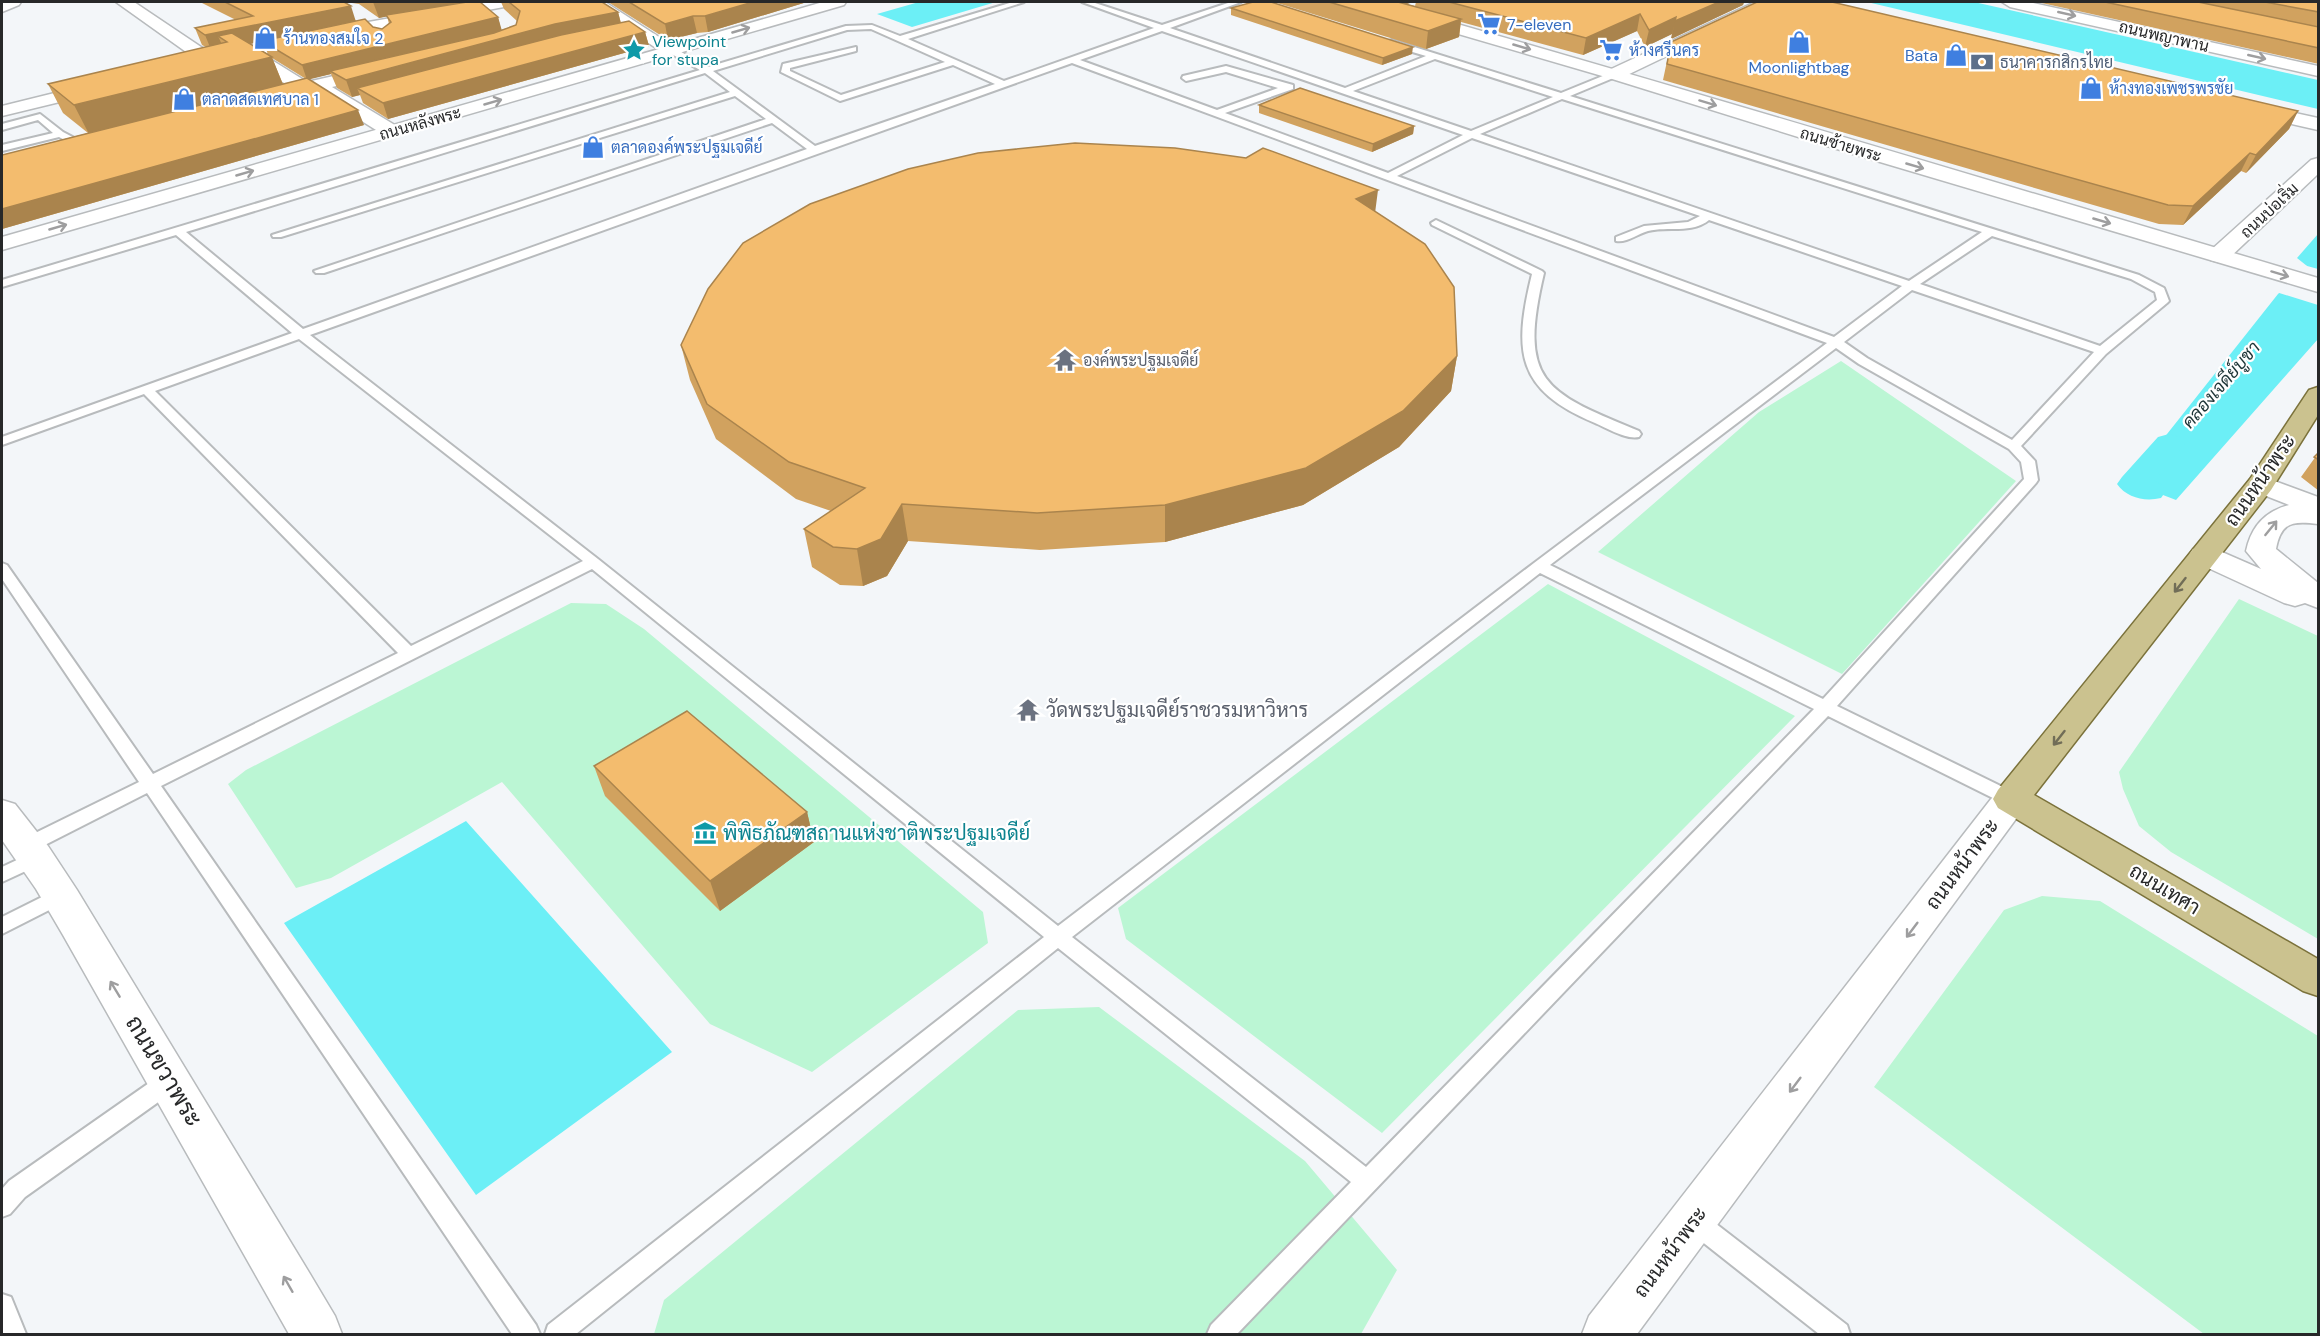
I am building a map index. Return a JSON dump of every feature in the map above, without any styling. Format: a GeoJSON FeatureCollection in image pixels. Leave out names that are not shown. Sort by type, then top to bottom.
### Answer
{"type":"FeatureCollection","features":[{"type":"Feature","properties":{"kind":"main road","name":"ถนนหน้าพระ"},"geometry":{"type":"LineString","coordinates":[[2011,799],[2255,491],[2319,395]]}},
{"type":"Feature","properties":{"kind":"main road","name":"ถนนเทศา"},"geometry":{"type":"LineString","coordinates":[[2011,799],[2319,979]]}},
{"type":"Feature","properties":{"kind":"street"},"geometry":{"type":"LineString","coordinates":[[2,7],[13,2]]}},
{"type":"Feature","properties":{"kind":"street"},"geometry":{"type":"LineString","coordinates":[[124,2],[209,60]]}},
{"type":"Feature","properties":{"kind":"street"},"geometry":{"type":"LineString","coordinates":[[595,2],[633,31],[671,50]]}},
{"type":"Feature","properties":{"kind":"street","name":"ถนนหลังพระ"},"geometry":{"type":"LineString","coordinates":[[2,244],[838,2]]}},
{"type":"Feature","properties":{"kind":"street","name":"ถนนซ้ายพระ"},"geometry":{"type":"LineString","coordinates":[[1365,2],[1406,8],[1860,150],[2319,285]]}},
{"type":"Feature","properties":{"kind":"street"},"geometry":{"type":"LineString","coordinates":[[1615,74],[1767,2]]}},
{"type":"Feature","properties":{"kind":"street","name":"ถนนพญาพาน"},"geometry":{"type":"LineString","coordinates":[[2010,2],[2319,71]]}},
{"type":"Feature","properties":{"kind":"street"},"geometry":{"type":"LineString","coordinates":[[186,66],[484,3],[502,9]]}},
{"type":"Feature","properties":{"kind":"street"},"geometry":{"type":"LineString","coordinates":[[360,12],[390,39]]}},
{"type":"Feature","properties":{"kind":"street"},"geometry":{"type":"LineString","coordinates":[[247,52],[310,87],[350,101],[391,131]]}},
{"type":"Feature","properties":{"kind":"street"},"geometry":{"type":"LineString","coordinates":[[259,99],[393,68]]}},
{"type":"Feature","properties":{"kind":"street"},"geometry":{"type":"LineString","coordinates":[[2,111],[118,82]]}},
{"type":"Feature","properties":{"kind":"street"},"geometry":{"type":"LineString","coordinates":[[2237,106],[2319,124]]}},
{"type":"Feature","properties":{"kind":"street"},"geometry":{"type":"LineString","coordinates":[[2,165],[103,140]]}},
{"type":"Feature","properties":{"kind":"street","name":"ถนนบ่อเริ่ม"},"geometry":{"type":"LineString","coordinates":[[2230,259],[2319,164]]}},
{"type":"Feature","properties":{"kind":"street"},"geometry":{"type":"LineString","coordinates":[[2255,491],[2319,507]]}},
{"type":"Feature","properties":{"kind":"street"},"geometry":{"type":"LineString","coordinates":[[2319,515],[2294,512],[2279,517],[2263,537],[2261,551],[2274,565],[2319,598]]}},
{"type":"Feature","properties":{"kind":"street"},"geometry":{"type":"LineString","coordinates":[[2211,548],[2319,606]]}},
{"type":"Feature","properties":{"kind":"street","name":"ถนนหน้าพระ"},"geometry":{"type":"LineString","coordinates":[[1607,1335],[2011,799]]}},
{"type":"Feature","properties":{"kind":"street","name":"ถนนขวาพระ"},"geometry":{"type":"LineString","coordinates":[[17,848],[60,896],[171,1081],[317,1335]]}},
{"type":"Feature","properties":{"kind":"lane"},"geometry":{"type":"LineString","coordinates":[[900,39],[1020,2]]}},
{"type":"Feature","properties":{"kind":"lane"},"geometry":{"type":"LineString","coordinates":[[1086,2],[1314,78],[2102,351]]}},
{"type":"Feature","properties":{"kind":"lane"},"geometry":{"type":"LineString","coordinates":[[2,441],[814,150],[1237,2]]}},
{"type":"Feature","properties":{"kind":"lane"},"geometry":{"type":"LineString","coordinates":[[2,284],[846,27],[872,27],[1004,84]]}},
{"type":"Feature","properties":{"kind":"lane"},"geometry":{"type":"LineString","coordinates":[[1381,39],[1989,233],[2135,277],[2160,290],[2163,301],[2102,351],[2014,446]]}},
{"type":"Feature","properties":{"kind":"lane"},"geometry":{"type":"LineString","coordinates":[[796,42],[824,56]]}},
{"type":"Feature","properties":{"kind":"lane"},"geometry":{"type":"LineString","coordinates":[[854,48],[786,66],[785,72],[840,98],[953,62]]}},
{"type":"Feature","properties":{"kind":"lane"},"geometry":{"type":"LineString","coordinates":[[671,50],[705,69],[738,92],[814,150]]}},
{"type":"Feature","properties":{"kind":"lane"},"geometry":{"type":"LineString","coordinates":[[1347,90],[1434,56]]}},
{"type":"Feature","properties":{"kind":"lane"},"geometry":{"type":"LineString","coordinates":[[1073,60],[1836,342],[1863,361],[2014,446],[2028,461],[2031,480],[1826,707],[1220,1335]]}},
{"type":"Feature","properties":{"kind":"lane"},"geometry":{"type":"LineString","coordinates":[[1186,78],[1226,69],[1287,88]]}},
{"type":"Feature","properties":{"kind":"lane"},"geometry":{"type":"LineString","coordinates":[[1389,176],[1474,133],[1615,74]]}},
{"type":"Feature","properties":{"kind":"lane"},"geometry":{"type":"LineString","coordinates":[[1217,113],[1314,78]]}},
{"type":"Feature","properties":{"kind":"lane"},"geometry":{"type":"LineString","coordinates":[[277,235],[738,92]]}},
{"type":"Feature","properties":{"kind":"lane"},"geometry":{"type":"LineString","coordinates":[[26,105],[60,134],[81,145]]}},
{"type":"Feature","properties":{"kind":"lane"},"geometry":{"type":"LineString","coordinates":[[2,126],[40,117]]}},
{"type":"Feature","properties":{"kind":"lane"},"geometry":{"type":"LineString","coordinates":[[320,271],[776,119]]}},
{"type":"Feature","properties":{"kind":"lane"},"geometry":{"type":"LineString","coordinates":[[2,148],[60,134]]}},
{"type":"Feature","properties":{"kind":"lane"},"geometry":{"type":"LineString","coordinates":[[1620,239],[1648,227],[1685,226],[1702,221],[1708,215]]}},
{"type":"Feature","properties":{"kind":"lane"},"geometry":{"type":"LineString","coordinates":[[1436,223],[1538,273],[1529,324],[1531,363],[1538,378],[1570,405],[1634,434]]}},
{"type":"Feature","properties":{"kind":"lane"},"geometry":{"type":"LineString","coordinates":[[177,230],[301,334],[593,562],[1058,937],[1368,1182]]}},
{"type":"Feature","properties":{"kind":"lane"},"geometry":{"type":"LineString","coordinates":[[557,1335],[1058,937],[1539,566],[1911,285],[1989,233]]}},
{"type":"Feature","properties":{"kind":"lane"},"geometry":{"type":"LineString","coordinates":[[147,390],[408,653]]}},
{"type":"Feature","properties":{"kind":"lane"},"geometry":{"type":"LineString","coordinates":[[17,848],[593,562]]}},
{"type":"Feature","properties":{"kind":"lane"},"geometry":{"type":"LineString","coordinates":[[1539,566],[2011,799]]}},
{"type":"Feature","properties":{"kind":"lane"},"geometry":{"type":"LineString","coordinates":[[2,568],[527,1335]]}},
{"type":"Feature","properties":{"kind":"lane"},"geometry":{"type":"LineString","coordinates":[[2,926],[60,896]]}},
{"type":"Feature","properties":{"kind":"lane"},"geometry":{"type":"LineString","coordinates":[[2,1206],[17,1189],[171,1081]]}},
{"type":"Feature","properties":{"kind":"lane"},"geometry":{"type":"LineString","coordinates":[[1694,1220],[1838,1335]]}},
{"type":"Feature","properties":{"kind":"lane"},"geometry":{"type":"LineString","coordinates":[[2,1306],[14,1335]]}},
{"type":"Feature","properties":{"kind":"green space"},"geometry":{"type":"Polygon","coordinates":[[[1841,361],[2016,481],[1842,674],[1598,552],[1759,412],[1841,361]]]}},
{"type":"Feature","properties":{"kind":"green space"},"geometry":{"type":"Polygon","coordinates":[[[1548,584],[1795,716],[1382,1133],[1126,939],[1118,908],[1548,584]]]}},
{"type":"Feature","properties":{"kind":"green space"},"geometry":{"type":"Polygon","coordinates":[[[2239,599],[2318,636],[2318,939],[2171,852],[2139,826],[2123,789],[2119,772],[2239,599]]]}},
{"type":"Feature","properties":{"kind":"green space"},"geometry":{"type":"Polygon","coordinates":[[[571,603],[606,604],[644,629],[983,912],[988,943],[812,1072],[710,1024],[502,782],[331,878],[296,888],[228,784],[246,770],[571,603]]]}},
{"type":"Feature","properties":{"kind":"green space"},"geometry":{"type":"Polygon","coordinates":[[[2042,896],[2100,901],[2318,1036],[2318,1334],[2204,1334],[1874,1087],[2004,910],[2042,896]]]}},
{"type":"Feature","properties":{"kind":"green space"},"geometry":{"type":"Polygon","coordinates":[[[1099,1007],[1305,1161],[1397,1270],[1361,1334],[654,1334],[664,1300],[1018,1010],[1099,1007]]]}},
{"type":"Feature","properties":{"kind":"water"},"geometry":{"type":"Polygon","coordinates":[[[919,2],[996,2],[912,27],[877,14],[919,2]]]}},
{"type":"Feature","properties":{"kind":"water"},"geometry":{"type":"Polygon","coordinates":[[[1867,2],[1974,2],[2318,80],[2318,109],[1867,2]]]}},
{"type":"Feature","properties":{"kind":"water"},"geometry":{"type":"Polygon","coordinates":[[[2318,234],[2318,339],[2176,500],[2129,482],[2278,294],[2307,266],[2297,258],[2318,234]]]}},
{"type":"Feature","properties":{"kind":"water"},"geometry":{"type":"Polygon","coordinates":[[[466,821],[672,1052],[476,1195],[284,923],[466,821]]]}},
{"type":"Feature","properties":{"kind":"pier"},"geometry":{"type":"Polygon","coordinates":[[[2294,259],[2300,264],[2318,269],[2318,305],[2276,292],[2303,266],[2295,261],[2294,259]]]}},
{"type":"Feature","properties":{"kind":"building"},"geometry":{"type":"Polygon","coordinates":[[[225,2],[344,2],[351,6],[205,35],[195,28],[253,16],[225,2]]]}},
{"type":"Feature","properties":{"kind":"building"},"geometry":{"type":"Polygon","coordinates":[[[480,2],[498,17],[302,65],[262,41],[365,19],[373,27],[382,29],[391,22],[386,15],[480,2]]]}},
{"type":"Feature","properties":{"kind":"building"},"geometry":{"type":"Polygon","coordinates":[[[509,2],[602,2],[618,12],[555,24],[346,80],[330,71],[494,33],[516,25],[520,11],[509,2]]]}},
{"type":"Feature","properties":{"kind":"building"},"geometry":{"type":"Polygon","coordinates":[[[629,2],[753,2],[705,16],[693,16],[665,24],[629,2]]]}},
{"type":"Feature","properties":{"kind":"building"},"geometry":{"type":"Polygon","coordinates":[[[1253,2],[1271,2],[1413,47],[1383,58],[1231,8],[1253,2]]]}},
{"type":"Feature","properties":{"kind":"building"},"geometry":{"type":"Polygon","coordinates":[[[1329,2],[1398,2],[1461,19],[1428,31],[1329,2]]]}},
{"type":"Feature","properties":{"kind":"building"},"geometry":{"type":"Polygon","coordinates":[[[1449,2],[1719,2],[1675,21],[1676,17],[1649,30],[1640,14],[1586,38],[1449,2]]]}},
{"type":"Feature","properties":{"kind":"building"},"geometry":{"type":"Polygon","coordinates":[[[1757,2],[1832,2],[2298,111],[2256,155],[2250,153],[2193,206],[2168,205],[1667,64],[1671,42],[1757,2]]]}},
{"type":"Feature","properties":{"kind":"building"},"geometry":{"type":"Polygon","coordinates":[[[2105,2],[2198,2],[2319,27],[2319,48],[2105,2]]]}},
{"type":"Feature","properties":{"kind":"building"},"geometry":{"type":"Polygon","coordinates":[[[2265,2],[2319,2],[2319,12],[2265,2]]]}},
{"type":"Feature","properties":{"kind":"building"},"geometry":{"type":"Polygon","coordinates":[[[629,21],[645,32],[383,103],[357,88],[561,35],[629,21]]]}},
{"type":"Feature","properties":{"kind":"building"},"geometry":{"type":"Polygon","coordinates":[[[232,33],[272,57],[74,105],[48,84],[227,42],[218,36],[232,33]]]}},
{"type":"Feature","properties":{"kind":"building"},"geometry":{"type":"Polygon","coordinates":[[[307,78],[358,110],[2,209],[2,155],[307,78]]]}},
{"type":"Feature","properties":{"kind":"building"},"geometry":{"type":"Polygon","coordinates":[[[1300,88],[1414,126],[1373,144],[1259,105],[1300,88]]]}},
{"type":"Feature","properties":{"kind":"building"},"geometry":{"type":"Polygon","coordinates":[[[1075,143],[1175,148],[1246,158],[1263,148],[1378,190],[1356,199],[1425,244],[1454,287],[1457,356],[1403,411],[1306,468],[1165,505],[1037,513],[902,504],[881,539],[857,549],[833,547],[804,529],[865,488],[789,462],[707,404],[681,345],[708,289],[743,243],[810,204],[908,169],[978,153],[1075,143]]]}},
{"type":"Feature","properties":{"kind":"building"},"geometry":{"type":"Polygon","coordinates":[[[687,711],[807,812],[710,881],[594,766],[687,711]]]}},
{"type":"Feature","properties":{"kind":"waterway","name":"คลองเจดีย์บูชา"},"geometry":{"type":"LineString","coordinates":[[2149,491],[2134,484],[2169,444]]}},
{"type":"Feature","properties":{"kind":"place","name":"7-eleven"},"geometry":{"type":"Point","coordinates":[1489,24]}},
{"type":"Feature","properties":{"kind":"place","name":"ร้านทองสมใจ 2"},"geometry":{"type":"Point","coordinates":[265,38]}},
{"type":"Feature","properties":{"kind":"place","name":"Moonlightbag"},"geometry":{"type":"Point","coordinates":[1799,42]}},
{"type":"Feature","properties":{"kind":"place","name":"Viewpoint for stupa"},"geometry":{"type":"Point","coordinates":[634,50]}},
{"type":"Feature","properties":{"kind":"place","name":"ห้างศรีนคร"},"geometry":{"type":"Point","coordinates":[1611,50]}},
{"type":"Feature","properties":{"kind":"place","name":"Bata"},"geometry":{"type":"Point","coordinates":[1956,55]}},
{"type":"Feature","properties":{"kind":"place","name":"ธนาคารกสิกรไทย"},"geometry":{"type":"Point","coordinates":[1982,62]}},
{"type":"Feature","properties":{"kind":"place","name":"ห้างทองเพชรพรชัย"},"geometry":{"type":"Point","coordinates":[2091,88]}},
{"type":"Feature","properties":{"kind":"place","name":"ตลาดสดเทศบาล 1"},"geometry":{"type":"Point","coordinates":[184,99]}},
{"type":"Feature","properties":{"kind":"place","name":"ตลาดองค์พระปฐมเจดีย์"},"geometry":{"type":"Point","coordinates":[593,147]}},
{"type":"Feature","properties":{"kind":"place","name":"องค์พระปฐมเจดีย์"},"geometry":{"type":"Point","coordinates":[1065,360]}},
{"type":"Feature","properties":{"kind":"place","name":"วัดพระปฐมเจดีย์ราชวรมหาวิหาร"},"geometry":{"type":"Point","coordinates":[1028,710]}},
{"type":"Feature","properties":{"kind":"place","name":"พิพิธภัณฑสถานแห่งชาติพระปฐมเจดีย์"},"geometry":{"type":"Point","coordinates":[705,833]}}]}
